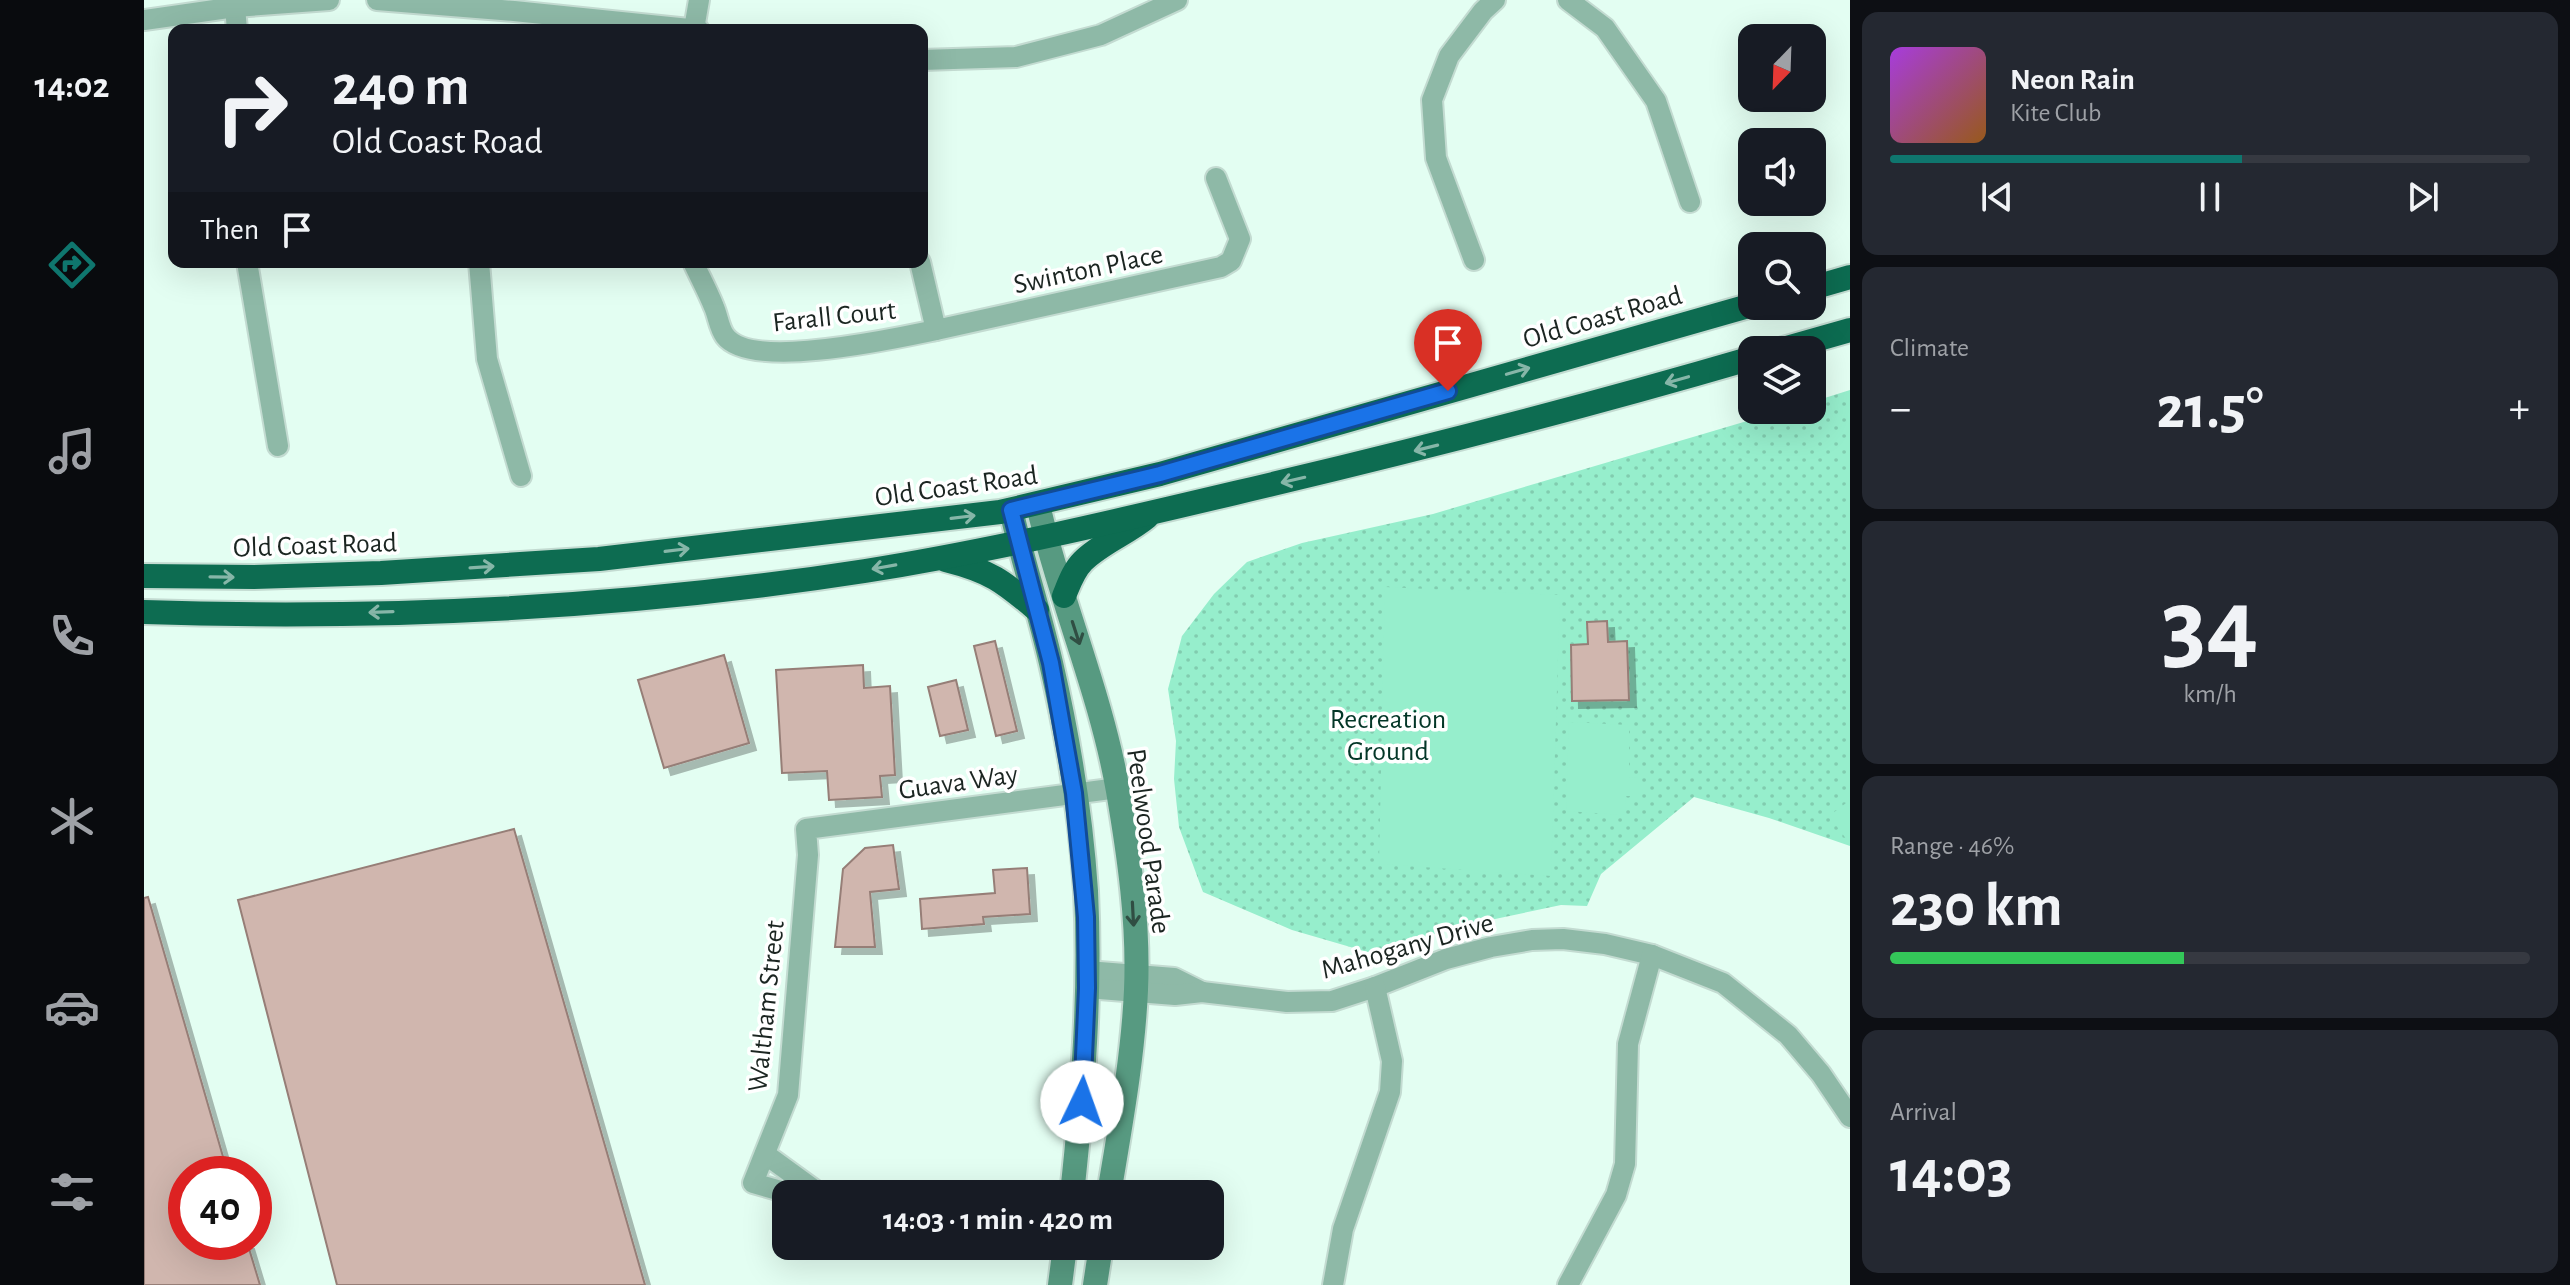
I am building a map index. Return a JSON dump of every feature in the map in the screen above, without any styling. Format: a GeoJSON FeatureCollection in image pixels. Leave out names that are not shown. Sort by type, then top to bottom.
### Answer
{"type":"FeatureCollection","features":[{"type":"Feature","properties":{"kind":"highway"},"geometry":{"type":"LineString","coordinates":[[1826,284],[1850,277]]}},
{"type":"Feature","properties":{"kind":"highway","name":"Old Coast Road"},"geometry":{"type":"LineString","coordinates":[[144,576],[381,573],[599,559],[1011,510],[1160,474],[1738,309]]}},
{"type":"Feature","properties":{"kind":"highway"},"geometry":{"type":"LineString","coordinates":[[1826,337],[1850,330]]}},
{"type":"Feature","properties":{"kind":"highway"},"geometry":{"type":"LineString","coordinates":[[144,612],[349,613],[599,603],[864,571],[1019,543],[1430,447],[1738,362]]}},
{"type":"Feature","properties":{"kind":"highway"},"geometry":{"type":"LineString","coordinates":[[1064,596],[1083,561],[1129,532],[1152,513]]}},
{"type":"Feature","properties":{"kind":"highway"},"geometry":{"type":"LineString","coordinates":[[937,558],[978,568],[1001,579],[1037,610]]}},
{"type":"Feature","properties":{"kind":"street"},"geometry":{"type":"LineString","coordinates":[[144,20],[235,7],[329,0]]}},
{"type":"Feature","properties":{"kind":"street"},"geometry":{"type":"LineString","coordinates":[[377,0],[514,20],[587,24]]}},
{"type":"Feature","properties":{"kind":"street"},"geometry":{"type":"LineString","coordinates":[[697,24],[699,0]]}},
{"type":"Feature","properties":{"kind":"street"},"geometry":{"type":"LineString","coordinates":[[928,60],[1016,57],[1101,35],[1177,0]]}},
{"type":"Feature","properties":{"kind":"street"},"geometry":{"type":"LineString","coordinates":[[1474,260],[1436,158],[1432,100],[1449,56],[1495,0]]}},
{"type":"Feature","properties":{"kind":"street"},"geometry":{"type":"LineString","coordinates":[[1568,0],[1605,28],[1656,101],[1690,202]]}},
{"type":"Feature","properties":{"kind":"street"},"geometry":{"type":"LineString","coordinates":[[235,7],[236,24]]}},
{"type":"Feature","properties":{"kind":"street","name":"Swinton Place"},"geometry":{"type":"LineString","coordinates":[[936,330],[1221,267],[1231,261],[1240,239],[1216,178]]}},
{"type":"Feature","properties":{"kind":"street"},"geometry":{"type":"LineString","coordinates":[[248,268],[278,446]]}},
{"type":"Feature","properties":{"kind":"street"},"geometry":{"type":"LineString","coordinates":[[479,268],[487,359],[521,476]]}},
{"type":"Feature","properties":{"kind":"street","name":"Farall Court"},"geometry":{"type":"LineString","coordinates":[[696,268],[725,337],[738,346],[756,350],[808,352],[863,345],[936,330]]}},
{"type":"Feature","properties":{"kind":"street"},"geometry":{"type":"LineString","coordinates":[[921,268],[936,330]]}},
{"type":"Feature","properties":{"kind":"street","name":"Peelwood Parade"},"geometry":{"type":"LineString","coordinates":[[1038,505],[1045,537],[1083,655],[1118,788],[1131,880],[1136,983],[1111,1180]]}},
{"type":"Feature","properties":{"kind":"street"},"geometry":{"type":"LineString","coordinates":[[1011,510],[1051,663],[1074,793],[1085,889],[1087,980],[1082,1102],[1074,1180]]}},
{"type":"Feature","properties":{"kind":"street","name":"Guava Way"},"geometry":{"type":"LineString","coordinates":[[806,829],[1118,788]]}},
{"type":"Feature","properties":{"kind":"street","name":"Waltham Street"},"geometry":{"type":"LineString","coordinates":[[772,1188],[753,1183],[788,1095],[808,855],[806,829]]}},
{"type":"Feature","properties":{"kind":"street","name":"Mahogany Drive"},"geometry":{"type":"LineString","coordinates":[[1087,980],[1136,983],[1174,978],[1202,992],[1302,1002],[1332,1001],[1446,959],[1532,940],[1563,939],[1652,955],[1723,983],[1788,1035],[1821,1074],[1850,1117]]}},
{"type":"Feature","properties":{"kind":"street"},"geometry":{"type":"LineString","coordinates":[[1568,1285],[1616,1195],[1625,1164],[1628,1044],[1652,955]]}},
{"type":"Feature","properties":{"kind":"street"},"geometry":{"type":"LineString","coordinates":[[1333,1285],[1343,1229],[1390,1092],[1392,1061],[1375,987]]}},
{"type":"Feature","properties":{"kind":"street"},"geometry":{"type":"LineString","coordinates":[[765,1154],[801,1180]]}},
{"type":"Feature","properties":{"kind":"street"},"geometry":{"type":"LineString","coordinates":[[1060,1285],[1063,1260]]}},
{"type":"Feature","properties":{"kind":"street"},"geometry":{"type":"LineString","coordinates":[[1094,1280],[1098,1260]]}},
{"type":"Feature","properties":{"kind":"green space","name":"Recreation Ground"},"geometry":{"type":"Polygon","coordinates":[[[1850,390],[1850,846],[1769,818],[1694,797],[1601,874],[1587,906],[1561,905],[1457,927],[1371,953],[1292,930],[1203,892],[1179,827],[1174,779],[1176,741],[1168,689],[1182,636],[1214,594],[1247,562],[1302,543],[1433,514],[1738,424],[1826,424],[1826,398],[1850,390]]]}},
{"type":"Feature","properties":{"kind":"green space"},"geometry":{"type":"Polygon","coordinates":[[[1385,587],[1560,595],[1551,876],[1379,864],[1385,587]]]}},
{"type":"Feature","properties":{"kind":"green space"},"geometry":{"type":"Polygon","coordinates":[[[1569,722],[1629,725],[1629,777],[1638,778],[1638,796],[1626,796],[1625,815],[1566,811],[1569,722]]]}},
{"type":"Feature","properties":{"kind":"green space"},"geometry":{"type":"Polygon","coordinates":[[[1850,800],[1850,844],[1829,816],[1850,800]]]}},
{"type":"Feature","properties":{"kind":"building"},"geometry":{"type":"Polygon","coordinates":[[[1607,621],[1608,642],[1627,641],[1629,700],[1572,701],[1571,645],[1588,644],[1587,622],[1607,621]]]}},
{"type":"Feature","properties":{"kind":"building"},"geometry":{"type":"Polygon","coordinates":[[[995,641],[1017,731],[996,736],[974,646],[995,641]]]}},
{"type":"Feature","properties":{"kind":"building"},"geometry":{"type":"Polygon","coordinates":[[[724,655],[749,743],[664,768],[638,680],[724,655]]]}},
{"type":"Feature","properties":{"kind":"building"},"geometry":{"type":"Polygon","coordinates":[[[863,665],[864,688],[890,686],[895,775],[880,776],[882,797],[829,800],[827,771],[782,773],[776,670],[863,665]]]}},
{"type":"Feature","properties":{"kind":"building"},"geometry":{"type":"Polygon","coordinates":[[[956,680],[968,730],[940,736],[928,687],[956,680]]]}},
{"type":"Feature","properties":{"kind":"building"},"geometry":{"type":"Polygon","coordinates":[[[514,829],[645,1285],[337,1285],[238,900],[514,829]]]}},
{"type":"Feature","properties":{"kind":"building"},"geometry":{"type":"Polygon","coordinates":[[[893,845],[899,889],[870,892],[875,947],[835,947],[843,869],[865,848],[893,845]]]}},
{"type":"Feature","properties":{"kind":"building"},"geometry":{"type":"Polygon","coordinates":[[[1027,868],[1030,914],[983,917],[984,924],[922,929],[920,899],[995,893],[993,870],[1027,868]]]}},
{"type":"Feature","properties":{"kind":"building"},"geometry":{"type":"Polygon","coordinates":[[[148,897],[223,1156],[168,1156],[168,1260],[252,1260],[260,1285],[144,1285],[144,898],[148,897]]]}},
{"type":"Feature","properties":{"kind":"route"},"geometry":{"type":"LineString","coordinates":[[1082,1102],[1087,988],[1086,917],[1074,793],[1051,663],[1011,510],[1160,474],[1448,391]]}}]}
